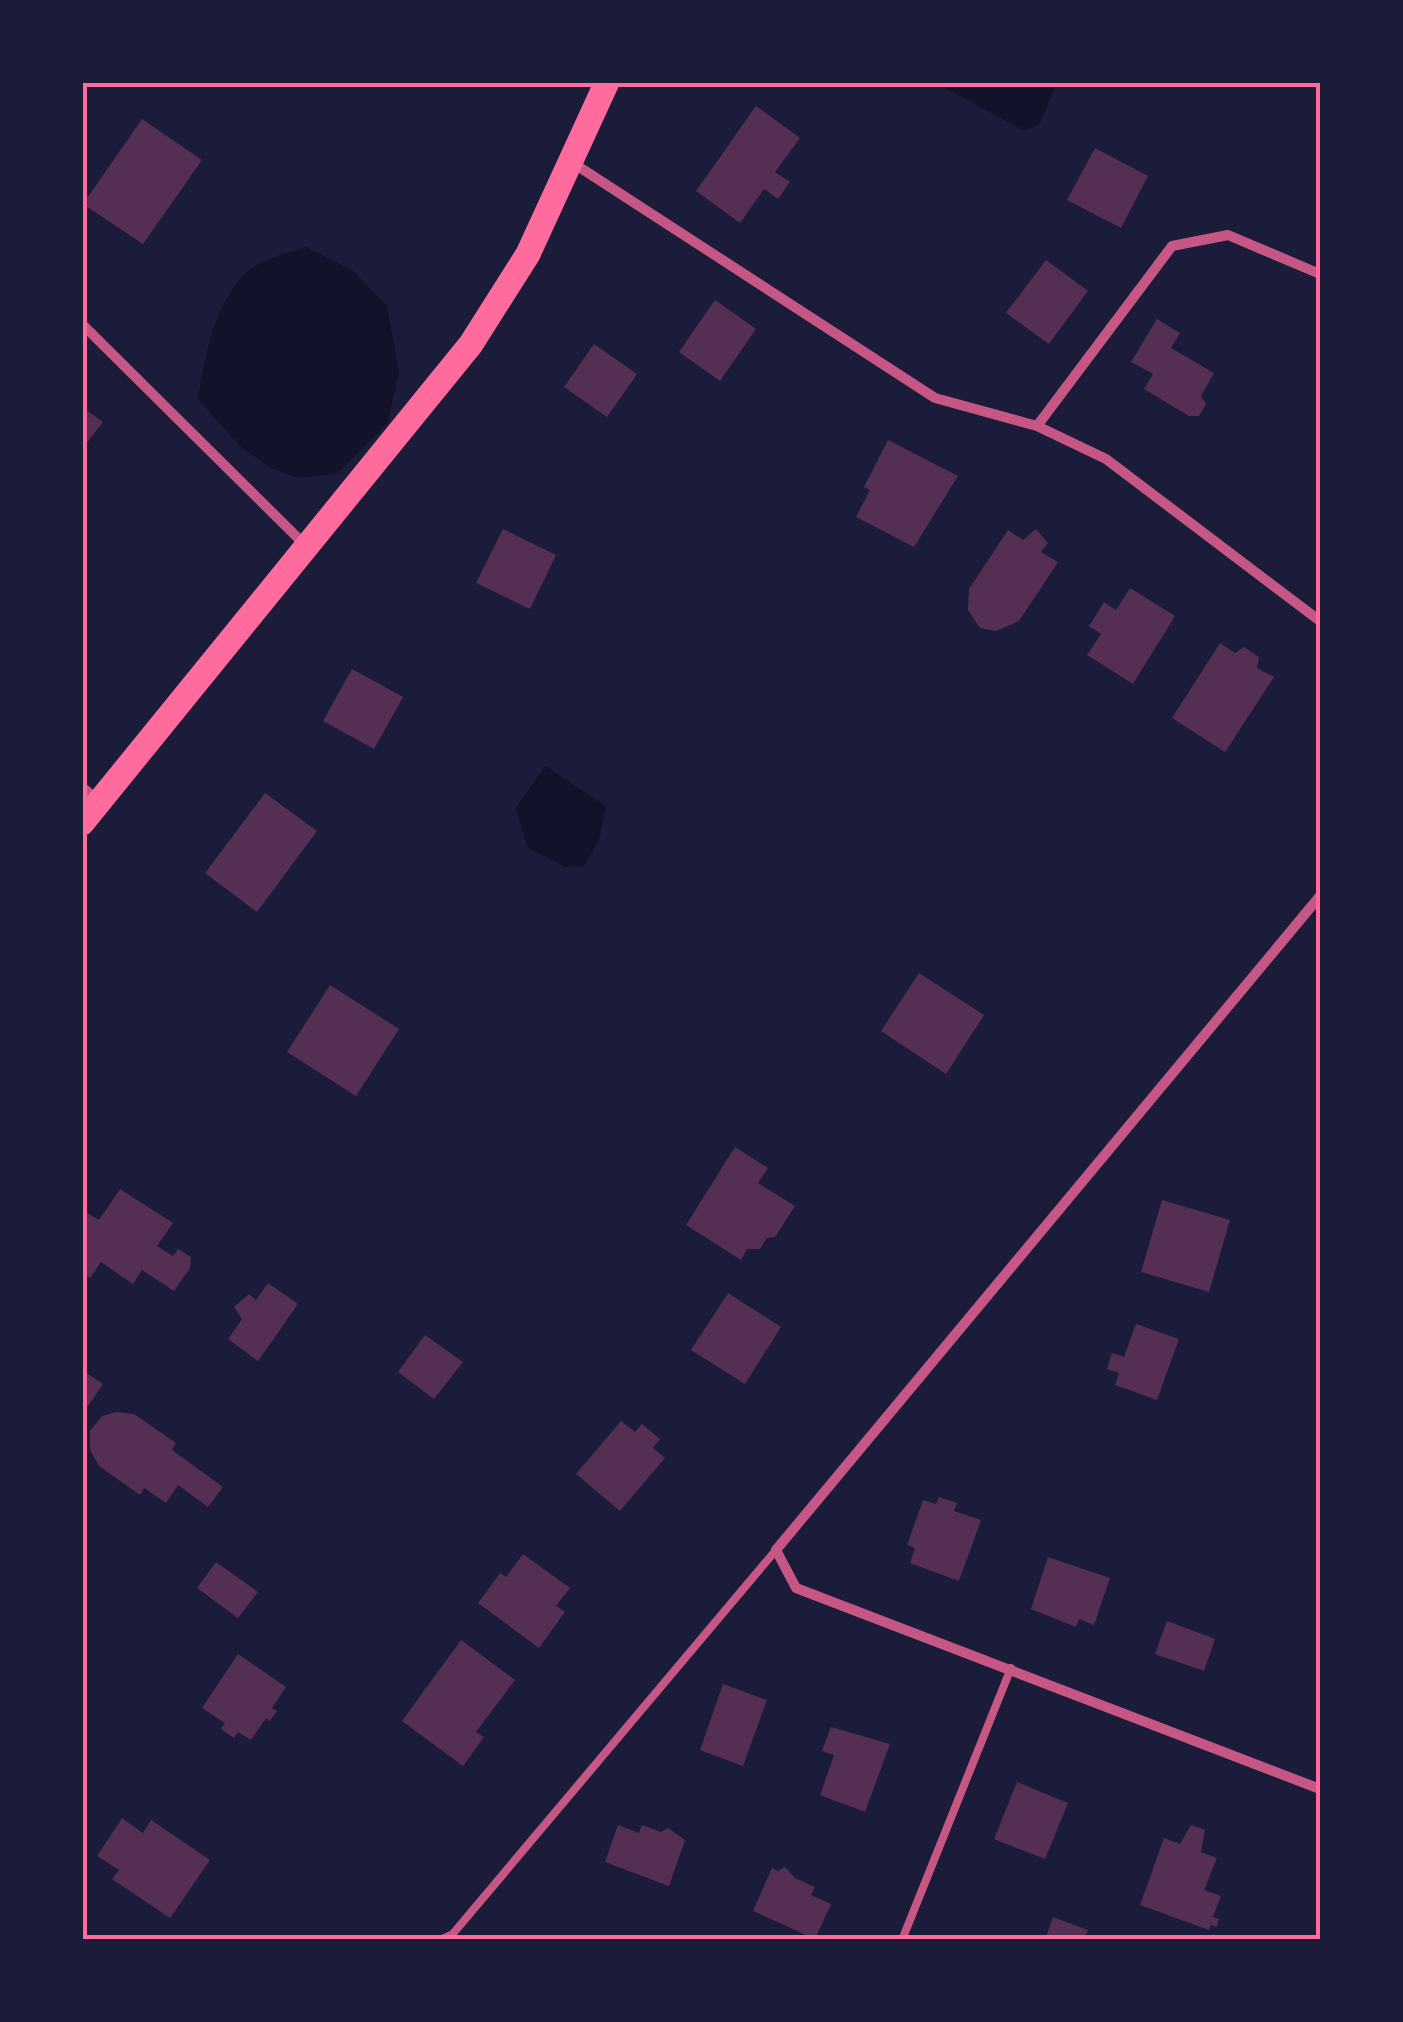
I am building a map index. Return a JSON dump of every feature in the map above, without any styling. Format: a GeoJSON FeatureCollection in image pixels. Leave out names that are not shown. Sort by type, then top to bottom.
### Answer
{"type":"FeatureCollection","features":[{"type":"Feature","properties":{"kind":"main road"},"geometry":{"type":"LineString","coordinates":[[82,822],[91,795],[309,549],[471,344],[528,254],[607,82]]}},
{"type":"Feature","properties":{"kind":"street"},"geometry":{"type":"LineString","coordinates":[[572,163],[935,398],[1037,426],[1106,459],[1320,621]]}},
{"type":"Feature","properties":{"kind":"street"},"geometry":{"type":"LineString","coordinates":[[1037,426],[1172,246],[1228,236],[1320,274]]}},
{"type":"Feature","properties":{"kind":"street"},"geometry":{"type":"LineString","coordinates":[[82,324],[309,549]]}},
{"type":"Feature","properties":{"kind":"street"},"geometry":{"type":"LineString","coordinates":[[1320,896],[776,1550],[796,1588],[1320,1789]]}},
{"type":"Feature","properties":{"kind":"lane"},"geometry":{"type":"LineString","coordinates":[[447,1938],[776,1550]]}},
{"type":"Feature","properties":{"kind":"lane"},"geometry":{"type":"LineString","coordinates":[[902,1940],[1011,1668]]}},
{"type":"Feature","properties":{"kind":"shaded area"},"geometry":{"type":"Polygon","coordinates":[[[935,83],[1057,83],[1040,123],[1025,131],[935,83]]]}},
{"type":"Feature","properties":{"kind":"shaded area"},"geometry":{"type":"Polygon","coordinates":[[[306,247],[352,270],[387,306],[399,372],[387,424],[337,474],[297,478],[271,468],[240,446],[198,399],[216,323],[234,287],[262,262],[306,247]]]}},
{"type":"Feature","properties":{"kind":"shaded area"},"geometry":{"type":"Polygon","coordinates":[[[545,766],[606,806],[599,840],[584,866],[565,867],[528,848],[516,808],[545,766]]]}},
{"type":"Feature","properties":{"kind":"building"},"geometry":{"type":"Polygon","coordinates":[[[756,106],[800,138],[775,172],[790,182],[778,199],[764,189],[740,223],[696,191],[756,106]]]}},
{"type":"Feature","properties":{"kind":"building"},"geometry":{"type":"Polygon","coordinates":[[[142,119],[202,160],[143,244],[83,204],[142,119]]]}},
{"type":"Feature","properties":{"kind":"building"},"geometry":{"type":"Polygon","coordinates":[[[1095,148],[1148,176],[1121,228],[1067,200],[1095,148]]]}},
{"type":"Feature","properties":{"kind":"building"},"geometry":{"type":"Polygon","coordinates":[[[1046,260],[1088,291],[1049,344],[1006,313],[1046,260]]]}},
{"type":"Feature","properties":{"kind":"building"},"geometry":{"type":"Polygon","coordinates":[[[715,300],[756,329],[720,381],[679,352],[715,300]]]}},
{"type":"Feature","properties":{"kind":"building"},"geometry":{"type":"Polygon","coordinates":[[[1157,319],[1180,333],[1171,348],[1214,373],[1201,396],[1206,404],[1199,416],[1189,416],[1144,389],[1153,374],[1131,362],[1157,319]]]}},
{"type":"Feature","properties":{"kind":"building"},"geometry":{"type":"Polygon","coordinates":[[[594,344],[637,374],[607,417],[564,387],[594,344]]]}},
{"type":"Feature","properties":{"kind":"building"},"geometry":{"type":"Polygon","coordinates":[[[82,407],[103,422],[82,449],[82,407]]]}},
{"type":"Feature","properties":{"kind":"building"},"geometry":{"type":"Polygon","coordinates":[[[888,440],[958,476],[914,547],[856,517],[870,490],[864,487],[888,440]]]}},
{"type":"Feature","properties":{"kind":"building"},"geometry":{"type":"Polygon","coordinates":[[[503,529],[556,555],[530,609],[476,583],[503,529]]]}},
{"type":"Feature","properties":{"kind":"building"},"geometry":{"type":"Polygon","coordinates":[[[1036,529],[1048,543],[1041,552],[1058,562],[1019,621],[996,631],[980,628],[968,610],[969,589],[1008,530],[1023,540],[1036,529]]]}},
{"type":"Feature","properties":{"kind":"building"},"geometry":{"type":"Polygon","coordinates":[[[1130,588],[1175,616],[1133,684],[1087,655],[1101,634],[1089,626],[1104,602],[1116,610],[1130,588]]]}},
{"type":"Feature","properties":{"kind":"building"},"geometry":{"type":"Polygon","coordinates":[[[1220,643],[1235,653],[1244,647],[1259,657],[1257,668],[1274,677],[1225,752],[1172,718],[1220,643]]]}},
{"type":"Feature","properties":{"kind":"building"},"geometry":{"type":"Polygon","coordinates":[[[352,669],[403,697],[374,749],[323,721],[352,669]]]}},
{"type":"Feature","properties":{"kind":"building"},"geometry":{"type":"Polygon","coordinates":[[[265,793],[317,831],[257,912],[205,873],[265,793]]]}},
{"type":"Feature","properties":{"kind":"building"},"geometry":{"type":"Polygon","coordinates":[[[919,973],[984,1015],[946,1074],[881,1031],[919,973]]]}},
{"type":"Feature","properties":{"kind":"building"},"geometry":{"type":"Polygon","coordinates":[[[330,985],[399,1029],[356,1096],[287,1052],[330,985]]]}},
{"type":"Feature","properties":{"kind":"building"},"geometry":{"type":"Polygon","coordinates":[[[735,1147],[768,1168],[758,1183],[795,1206],[775,1237],[767,1238],[760,1249],[747,1249],[741,1260],[686,1225],[735,1147]]]}},
{"type":"Feature","properties":{"kind":"building"},"geometry":{"type":"Polygon","coordinates":[[[120,1189],[173,1223],[157,1246],[173,1256],[178,1249],[191,1257],[190,1268],[174,1291],[142,1270],[133,1284],[101,1262],[90,1278],[82,1273],[82,1210],[99,1220],[120,1189]]]}},
{"type":"Feature","properties":{"kind":"building"},"geometry":{"type":"Polygon","coordinates":[[[1162,1200],[1230,1220],[1209,1292],[1141,1272],[1162,1200]]]}},
{"type":"Feature","properties":{"kind":"building"},"geometry":{"type":"Polygon","coordinates":[[[268,1283],[298,1304],[258,1361],[228,1339],[242,1319],[234,1307],[249,1294],[256,1300],[268,1283]]]}},
{"type":"Feature","properties":{"kind":"building"},"geometry":{"type":"Polygon","coordinates":[[[728,1293],[781,1327],[745,1384],[691,1350],[728,1293]]]}},
{"type":"Feature","properties":{"kind":"building"},"geometry":{"type":"Polygon","coordinates":[[[1136,1324],[1179,1339],[1157,1400],[1115,1385],[1119,1373],[1107,1369],[1112,1353],[1124,1357],[1136,1324]]]}},
{"type":"Feature","properties":{"kind":"building"},"geometry":{"type":"Polygon","coordinates":[[[425,1335],[463,1362],[434,1399],[398,1372],[425,1335]]]}},
{"type":"Feature","properties":{"kind":"building"},"geometry":{"type":"Polygon","coordinates":[[[82,1370],[103,1384],[82,1415],[82,1370]]]}},
{"type":"Feature","properties":{"kind":"building"},"geometry":{"type":"Polygon","coordinates":[[[117,1412],[134,1414],[176,1443],[172,1450],[223,1487],[208,1507],[178,1485],[166,1503],[144,1488],[140,1495],[99,1466],[90,1450],[90,1431],[102,1416],[117,1412]]]}},
{"type":"Feature","properties":{"kind":"building"},"geometry":{"type":"Polygon","coordinates":[[[621,1421],[635,1432],[642,1424],[660,1439],[653,1448],[665,1458],[620,1511],[576,1474],[621,1421]]]}},
{"type":"Feature","properties":{"kind":"building"},"geometry":{"type":"Polygon","coordinates":[[[939,1497],[957,1503],[954,1511],[981,1520],[959,1581],[910,1563],[915,1548],[907,1545],[923,1500],[936,1504],[939,1497]]]}},
{"type":"Feature","properties":{"kind":"building"},"geometry":{"type":"Polygon","coordinates":[[[523,1554],[570,1588],[556,1606],[565,1612],[539,1648],[478,1603],[500,1573],[506,1577],[523,1554]]]}},
{"type":"Feature","properties":{"kind":"building"},"geometry":{"type":"Polygon","coordinates":[[[1048,1557],[1110,1578],[1094,1625],[1079,1619],[1076,1627],[1031,1609],[1048,1557]]]}},
{"type":"Feature","properties":{"kind":"building"},"geometry":{"type":"Polygon","coordinates":[[[216,1562],[258,1592],[238,1618],[197,1588],[216,1562]]]}},
{"type":"Feature","properties":{"kind":"building"},"geometry":{"type":"Polygon","coordinates":[[[1167,1621],[1215,1639],[1204,1671],[1155,1654],[1167,1621]]]}},
{"type":"Feature","properties":{"kind":"building"},"geometry":{"type":"Polygon","coordinates":[[[461,1640],[515,1680],[476,1732],[484,1737],[463,1766],[402,1721],[461,1640]]]}},
{"type":"Feature","properties":{"kind":"building"},"geometry":{"type":"Polygon","coordinates":[[[238,1654],[286,1687],[272,1708],[277,1711],[270,1721],[266,1718],[251,1740],[238,1732],[234,1738],[221,1729],[225,1723],[202,1708],[238,1654]]]}},
{"type":"Feature","properties":{"kind":"building"},"geometry":{"type":"Polygon","coordinates":[[[723,1684],[767,1700],[743,1766],[700,1750],[723,1684]]]}},
{"type":"Feature","properties":{"kind":"building"},"geometry":{"type":"Polygon","coordinates":[[[831,1727],[890,1744],[865,1812],[820,1795],[834,1755],[822,1751],[831,1727]]]}},
{"type":"Feature","properties":{"kind":"building"},"geometry":{"type":"Polygon","coordinates":[[[1017,1782],[1068,1803],[1045,1859],[994,1839],[1017,1782]]]}},
{"type":"Feature","properties":{"kind":"building"},"geometry":{"type":"Polygon","coordinates":[[[122,1818],[143,1833],[151,1820],[210,1860],[170,1918],[112,1879],[119,1870],[97,1856],[122,1818]]]}},
{"type":"Feature","properties":{"kind":"building"},"geometry":{"type":"Polygon","coordinates":[[[618,1825],[639,1833],[642,1825],[661,1832],[668,1828],[685,1840],[669,1886],[605,1862],[618,1825]]]}},
{"type":"Feature","properties":{"kind":"building"},"geometry":{"type":"Polygon","coordinates":[[[1191,1825],[1205,1830],[1201,1852],[1217,1858],[1204,1890],[1221,1896],[1213,1917],[1219,1919],[1217,1927],[1211,1925],[1209,1930],[1140,1905],[1164,1838],[1180,1844],[1191,1825]]]}},
{"type":"Feature","properties":{"kind":"building"},"geometry":{"type":"Polygon","coordinates":[[[785,1867],[795,1878],[815,1887],[811,1895],[831,1904],[815,1939],[753,1911],[772,1868],[778,1871],[785,1867]]]}},
{"type":"Feature","properties":{"kind":"building"},"geometry":{"type":"Polygon","coordinates":[[[1053,1917],[1088,1930],[1084,1940],[1045,1940],[1053,1917]]]}}]}
